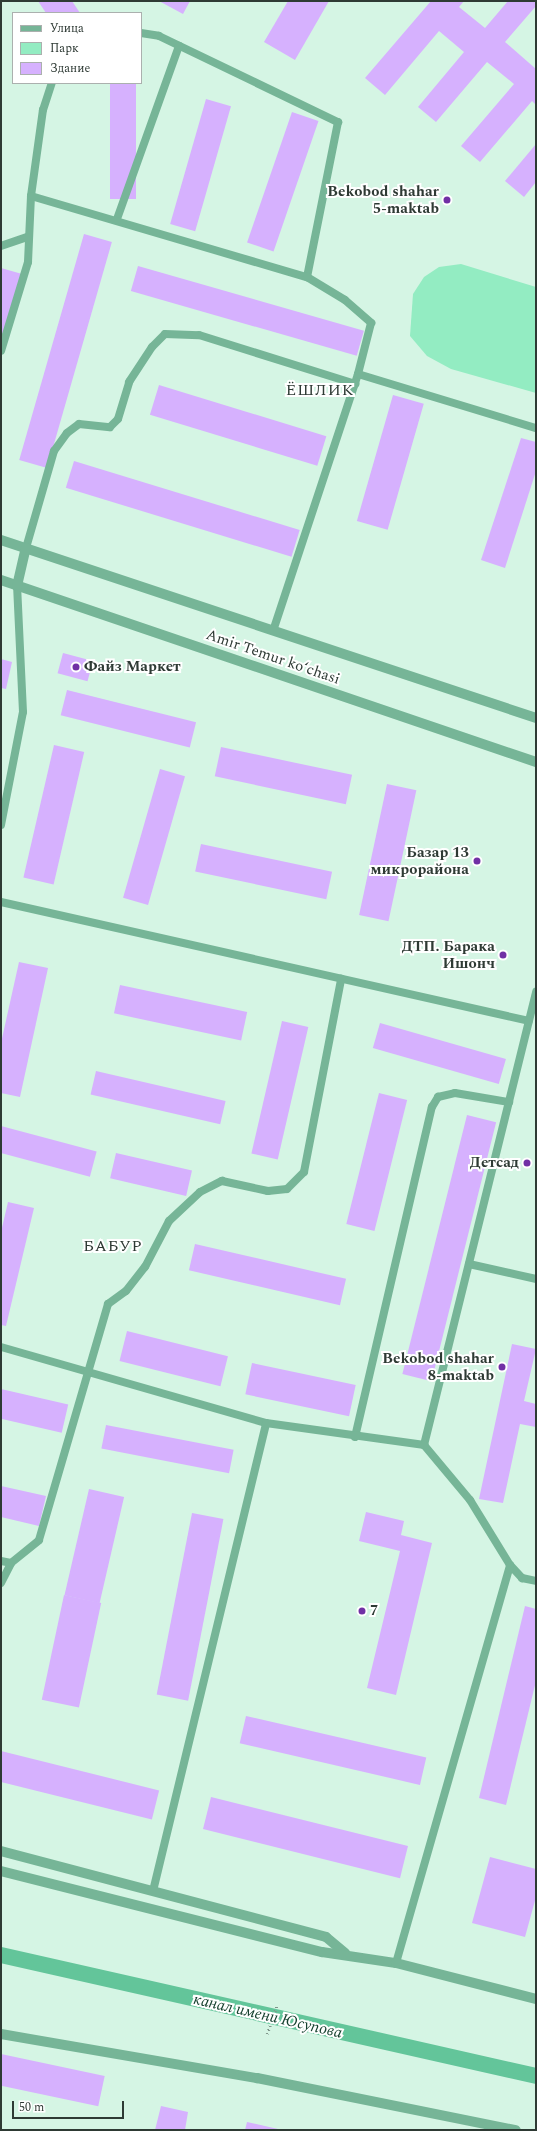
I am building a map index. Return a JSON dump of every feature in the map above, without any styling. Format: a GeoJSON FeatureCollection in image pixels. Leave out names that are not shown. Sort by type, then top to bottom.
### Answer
{"type":"FeatureCollection","features":[{"type":"Feature","properties":{"kind":"street","name":"Amir Temur koʻchasi"},"geometry":{"type":"LineString","coordinates":[[1,540],[536,718]]}},
{"type":"Feature","properties":{"kind":"street"},"geometry":{"type":"LineString","coordinates":[[17,586],[26,548]]}},
{"type":"Feature","properties":{"kind":"street","name":"Amir Temur koʻchasi"},"geometry":{"type":"LineString","coordinates":[[1,580],[536,762]]}},
{"type":"Feature","properties":{"kind":"street"},"geometry":{"type":"LineString","coordinates":[[1,1851],[326,1937],[345,1953]]}},
{"type":"Feature","properties":{"kind":"street"},"geometry":{"type":"LineString","coordinates":[[1,1871],[322,1952],[345,1953],[396,1963],[536,1999]]}},
{"type":"Feature","properties":{"kind":"street"},"geometry":{"type":"LineString","coordinates":[[1,2034],[257,2078],[516,2130]]}},
{"type":"Feature","properties":{"kind":"lane"},"geometry":{"type":"LineString","coordinates":[[142,33],[179,46],[338,122],[307,277]]}},
{"type":"Feature","properties":{"kind":"lane"},"geometry":{"type":"LineString","coordinates":[[117,220],[179,46]]}},
{"type":"Feature","properties":{"kind":"lane"},"geometry":{"type":"LineString","coordinates":[[1,351],[28,262],[27,237],[31,196],[43,110],[52,84]]}},
{"type":"Feature","properties":{"kind":"lane"},"geometry":{"type":"LineString","coordinates":[[31,196],[307,277],[345,300],[371,323],[358,374],[273,631]]}},
{"type":"Feature","properties":{"kind":"lane"},"geometry":{"type":"LineString","coordinates":[[1,246],[27,237]]}},
{"type":"Feature","properties":{"kind":"lane"},"geometry":{"type":"LineString","coordinates":[[26,548],[54,451],[67,432],[79,424],[110,428],[118,419],[129,382],[152,347],[166,334],[199,335],[354,384]]}},
{"type":"Feature","properties":{"kind":"lane"},"geometry":{"type":"LineString","coordinates":[[358,374],[536,428]]}},
{"type":"Feature","properties":{"kind":"lane"},"geometry":{"type":"LineString","coordinates":[[1,825],[23,712],[17,586]]}},
{"type":"Feature","properties":{"kind":"lane"},"geometry":{"type":"LineString","coordinates":[[1,902],[529,1021]]}},
{"type":"Feature","properties":{"kind":"lane"},"geometry":{"type":"LineString","coordinates":[[1,1584],[11,1564],[39,1540],[108,1304],[126,1291],[145,1267],[169,1221],[200,1192],[222,1181],[268,1191],[287,1189],[304,1172],[341,979]]}},
{"type":"Feature","properties":{"kind":"lane"},"geometry":{"type":"LineString","coordinates":[[424,1446],[536,992]]}},
{"type":"Feature","properties":{"kind":"lane"},"geometry":{"type":"LineString","coordinates":[[355,1437],[432,1107],[438,1097],[455,1093],[509,1102]]}},
{"type":"Feature","properties":{"kind":"lane"},"geometry":{"type":"LineString","coordinates":[[469,1264],[536,1279]]}},
{"type":"Feature","properties":{"kind":"lane"},"geometry":{"type":"LineString","coordinates":[[1,1347],[266,1423],[424,1446],[470,1500],[510,1565],[522,1578],[536,1581]]}},
{"type":"Feature","properties":{"kind":"lane"},"geometry":{"type":"LineString","coordinates":[[153,1891],[266,1423]]}},
{"type":"Feature","properties":{"kind":"lane"},"geometry":{"type":"LineString","coordinates":[[1,1561],[11,1564]]}},
{"type":"Feature","properties":{"kind":"lane"},"geometry":{"type":"LineString","coordinates":[[396,1963],[510,1565]]}},
{"type":"Feature","properties":{"kind":"path"},"geometry":{"type":"LineString","coordinates":[[267,2034],[277,2004]]}},
{"type":"Feature","properties":{"kind":"green space"},"geometry":{"type":"Polygon","coordinates":[[[461,264],[536,287],[536,393],[451,369],[427,356],[410,336],[413,294],[424,277],[439,267],[461,264]]]}},
{"type":"Feature","properties":{"kind":"building"},"geometry":{"type":"Polygon","coordinates":[[[38,1],[72,1],[79,12],[45,12],[38,1]]]}},
{"type":"Feature","properties":{"kind":"building"},"geometry":{"type":"Polygon","coordinates":[[[159,1],[190,1],[183,14],[159,1]]]}},
{"type":"Feature","properties":{"kind":"building"},"geometry":{"type":"Polygon","coordinates":[[[288,1],[329,1],[295,60],[264,42],[288,1]]]}},
{"type":"Feature","properties":{"kind":"building"},"geometry":{"type":"Polygon","coordinates":[[[431,1],[464,1],[459,7],[485,28],[508,1],[536,1],[536,6],[505,42],[536,69],[536,105],[532,101],[480,162],[461,146],[514,84],[487,62],[436,122],[418,107],[464,52],[439,31],[385,95],[365,78],[431,1]]]}},
{"type":"Feature","properties":{"kind":"building"},"geometry":{"type":"Polygon","coordinates":[[[110,84],[136,84],[136,199],[110,199],[110,84]]]}},
{"type":"Feature","properties":{"kind":"building"},"geometry":{"type":"Polygon","coordinates":[[[206,99],[231,106],[195,231],[170,224],[206,99]]]}},
{"type":"Feature","properties":{"kind":"building"},"geometry":{"type":"Polygon","coordinates":[[[292,112],[318,121],[274,252],[247,242],[292,112]]]}},
{"type":"Feature","properties":{"kind":"building"},"geometry":{"type":"Polygon","coordinates":[[[536,144],[536,182],[524,197],[505,181],[536,144]]]}},
{"type":"Feature","properties":{"kind":"building"},"geometry":{"type":"Polygon","coordinates":[[[84,234],[112,242],[47,468],[19,460],[84,234]]]}},
{"type":"Feature","properties":{"kind":"building"},"geometry":{"type":"Polygon","coordinates":[[[138,266],[364,331],[357,356],[131,291],[138,266]]]}},
{"type":"Feature","properties":{"kind":"building"},"geometry":{"type":"Polygon","coordinates":[[[1,268],[22,274],[1,340],[1,268]]]}},
{"type":"Feature","properties":{"kind":"building"},"geometry":{"type":"Polygon","coordinates":[[[159,385],[326,436],[317,466],[150,415],[159,385]]]}},
{"type":"Feature","properties":{"kind":"building"},"geometry":{"type":"Polygon","coordinates":[[[393,395],[424,404],[388,530],[357,521],[393,395]]]}},
{"type":"Feature","properties":{"kind":"building"},"geometry":{"type":"Polygon","coordinates":[[[521,438],[536,442],[536,471],[505,568],[481,560],[521,438]]]}},
{"type":"Feature","properties":{"kind":"building"},"geometry":{"type":"Polygon","coordinates":[[[74,461],[300,530],[292,557],[66,488],[74,461]]]}},
{"type":"Feature","properties":{"kind":"building","name":"Файз Маркет"},"geometry":{"type":"Polygon","coordinates":[[[63,653],[93,661],[88,681],[58,673],[63,653]]]}},
{"type":"Feature","properties":{"kind":"building"},"geometry":{"type":"Polygon","coordinates":[[[1,659],[12,662],[6,689],[1,688],[1,659]]]}},
{"type":"Feature","properties":{"kind":"building"},"geometry":{"type":"Polygon","coordinates":[[[67,690],[196,722],[190,747],[61,715],[67,690]]]}},
{"type":"Feature","properties":{"kind":"building"},"geometry":{"type":"Polygon","coordinates":[[[54,745],[84,752],[54,884],[23,878],[54,745]]]}},
{"type":"Feature","properties":{"kind":"building"},"geometry":{"type":"Polygon","coordinates":[[[221,747],[352,775],[346,804],[215,776],[221,747]]]}},
{"type":"Feature","properties":{"kind":"building"},"geometry":{"type":"Polygon","coordinates":[[[160,769],[185,776],[148,905],[123,898],[160,769]]]}},
{"type":"Feature","properties":{"kind":"building"},"geometry":{"type":"Polygon","coordinates":[[[387,784],[416,790],[388,921],[359,915],[387,784]]]}},
{"type":"Feature","properties":{"kind":"building"},"geometry":{"type":"Polygon","coordinates":[[[201,844],[332,872],[326,899],[195,871],[201,844]]]}},
{"type":"Feature","properties":{"kind":"building"},"geometry":{"type":"Polygon","coordinates":[[[19,962],[48,968],[20,1097],[1,1093],[1,1043],[19,962]]]}},
{"type":"Feature","properties":{"kind":"building"},"geometry":{"type":"Polygon","coordinates":[[[120,985],[247,1012],[241,1040],[114,1013],[120,985]]]}},
{"type":"Feature","properties":{"kind":"building"},"geometry":{"type":"Polygon","coordinates":[[[282,1021],[308,1027],[278,1160],[251,1154],[282,1021]]]}},
{"type":"Feature","properties":{"kind":"building"},"geometry":{"type":"Polygon","coordinates":[[[380,1023],[506,1059],[499,1084],[373,1048],[380,1023]]]}},
{"type":"Feature","properties":{"kind":"building"},"geometry":{"type":"Polygon","coordinates":[[[96,1071],[226,1101],[220,1124],[91,1094],[96,1071]]]}},
{"type":"Feature","properties":{"kind":"building"},"geometry":{"type":"Polygon","coordinates":[[[379,1093],[407,1100],[374,1231],[346,1224],[379,1093]]]}},
{"type":"Feature","properties":{"kind":"building"},"geometry":{"type":"Polygon","coordinates":[[[467,1115],[496,1122],[432,1381],[402,1374],[467,1115]]]}},
{"type":"Feature","properties":{"kind":"building"},"geometry":{"type":"Polygon","coordinates":[[[1,1126],[97,1152],[90,1177],[1,1153],[1,1126]]]}},
{"type":"Feature","properties":{"kind":"building"},"geometry":{"type":"Polygon","coordinates":[[[116,1153],[192,1171],[186,1196],[110,1178],[116,1153]]]}},
{"type":"Feature","properties":{"kind":"building"},"geometry":{"type":"Polygon","coordinates":[[[8,1202],[34,1208],[6,1326],[1,1325],[1,1232],[8,1202]]]}},
{"type":"Feature","properties":{"kind":"building"},"geometry":{"type":"Polygon","coordinates":[[[195,1244],[346,1279],[340,1305],[189,1270],[195,1244]]]}},
{"type":"Feature","properties":{"kind":"building"},"geometry":{"type":"Polygon","coordinates":[[[127,1331],[228,1356],[220,1386],[120,1361],[127,1331]]]}},
{"type":"Feature","properties":{"kind":"building"},"geometry":{"type":"Polygon","coordinates":[[[512,1344],[536,1349],[524,1401],[536,1404],[536,1427],[520,1424],[503,1503],[479,1499],[512,1344]]]}},
{"type":"Feature","properties":{"kind":"building"},"geometry":{"type":"Polygon","coordinates":[[[252,1363],[356,1385],[349,1416],[245,1394],[252,1363]]]}},
{"type":"Feature","properties":{"kind":"building"},"geometry":{"type":"Polygon","coordinates":[[[1,1389],[68,1405],[62,1433],[1,1419],[1,1389]]]}},
{"type":"Feature","properties":{"kind":"building"},"geometry":{"type":"Polygon","coordinates":[[[106,1425],[234,1450],[229,1473],[101,1449],[106,1425]]]}},
{"type":"Feature","properties":{"kind":"building"},"geometry":{"type":"Polygon","coordinates":[[[1,1486],[46,1496],[39,1526],[1,1517],[1,1486]]]}},
{"type":"Feature","properties":{"kind":"building"},"geometry":{"type":"Polygon","coordinates":[[[89,1489],[124,1497],[100,1603],[64,1595],[89,1489]]]}},
{"type":"Feature","properties":{"kind":"building"},"geometry":{"type":"Polygon","coordinates":[[[366,1512],[404,1521],[401,1535],[432,1543],[396,1695],[367,1688],[400,1551],[359,1541],[366,1512]]]}},
{"type":"Feature","properties":{"kind":"building"},"geometry":{"type":"Polygon","coordinates":[[[192,1513],[223,1519],[188,1701],[157,1695],[192,1513]]]}},
{"type":"Feature","properties":{"kind":"building"},"geometry":{"type":"Polygon","coordinates":[[[64,1595],[101,1603],[79,1708],[42,1700],[64,1595]]]}},
{"type":"Feature","properties":{"kind":"building"},"geometry":{"type":"Polygon","coordinates":[[[525,1606],[536,1609],[536,1681],[506,1805],[479,1798],[525,1606]]]}},
{"type":"Feature","properties":{"kind":"building"},"geometry":{"type":"Polygon","coordinates":[[[246,1716],[426,1758],[420,1785],[240,1743],[246,1716]]]}},
{"type":"Feature","properties":{"kind":"building"},"geometry":{"type":"Polygon","coordinates":[[[1,1751],[159,1790],[152,1820],[1,1782],[1,1751]]]}},
{"type":"Feature","properties":{"kind":"building"},"geometry":{"type":"Polygon","coordinates":[[[211,1797],[408,1846],[400,1878],[203,1829],[211,1797]]]}},
{"type":"Feature","properties":{"kind":"building"},"geometry":{"type":"Polygon","coordinates":[[[490,1857],[536,1869],[536,1897],[525,1937],[472,1923],[490,1857]]]}},
{"type":"Feature","properties":{"kind":"building"},"geometry":{"type":"Polygon","coordinates":[[[1,2054],[105,2076],[98,2106],[1,2086],[1,2054]]]}},
{"type":"Feature","properties":{"kind":"building"},"geometry":{"type":"Polygon","coordinates":[[[161,2106],[188,2112],[185,2130],[155,2130],[161,2106]]]}},
{"type":"Feature","properties":{"kind":"building"},"geometry":{"type":"Polygon","coordinates":[[[247,2122],[278,2129],[278,2130],[245,2130],[247,2122]]]}},
{"type":"Feature","properties":{"kind":"waterway","name":"канал имени Юсупова"},"geometry":{"type":"LineString","coordinates":[[1,1955],[536,2076]]}},
{"type":"Feature","properties":{"kind":"place","name":"Bekobod shahar 5-maktab"},"geometry":{"type":"Point","coordinates":[447,200]}},
{"type":"Feature","properties":{"kind":"place","name":"Файз Маркет"},"geometry":{"type":"Point","coordinates":[76,667]}},
{"type":"Feature","properties":{"kind":"place","name":"Базар 13 микрорайона"},"geometry":{"type":"Point","coordinates":[477,861]}},
{"type":"Feature","properties":{"kind":"place","name":"ДТП. Барака Ишонч"},"geometry":{"type":"Point","coordinates":[503,955]}},
{"type":"Feature","properties":{"kind":"place","name":"Детсад"},"geometry":{"type":"Point","coordinates":[527,1163]}},
{"type":"Feature","properties":{"kind":"place","name":"Bekobod shahar 8-maktab"},"geometry":{"type":"Point","coordinates":[502,1367]}},
{"type":"Feature","properties":{"kind":"place","name":"7"},"geometry":{"type":"Point","coordinates":[362,1611]}},
{"type":"Feature","properties":{"kind":"district","name":"ЁШЛИК"},"geometry":{"type":"Point","coordinates":[320,390]}},
{"type":"Feature","properties":{"kind":"district","name":"БАБУР"},"geometry":{"type":"Point","coordinates":[113,1246]}}]}
